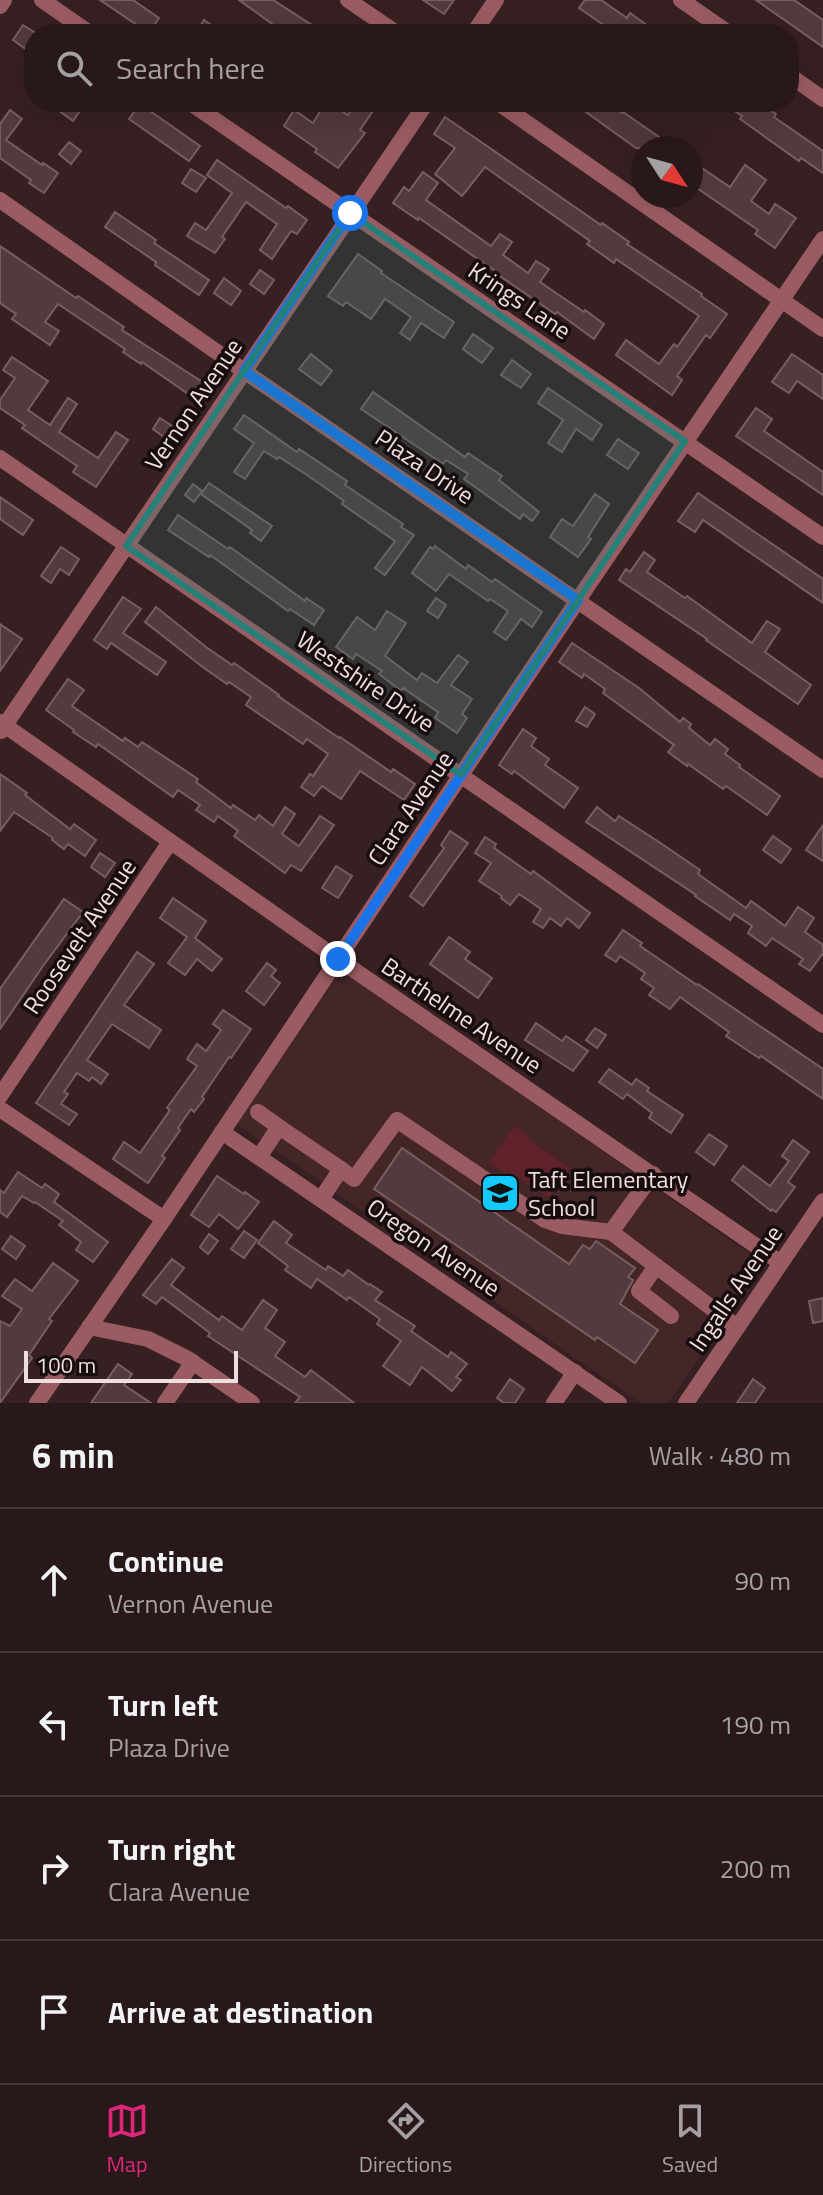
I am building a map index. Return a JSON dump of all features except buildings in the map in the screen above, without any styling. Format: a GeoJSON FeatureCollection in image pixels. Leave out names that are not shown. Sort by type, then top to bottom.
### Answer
{"type":"FeatureCollection","features":[{"type":"Feature","properties":{"kind":"street"},"geometry":{"type":"LineString","coordinates":[[0,6],[4,0]]}},
{"type":"Feature","properties":{"kind":"street"},"geometry":{"type":"LineString","coordinates":[[42,0],[77,24]]}},
{"type":"Feature","properties":{"kind":"street"},"geometry":{"type":"LineString","coordinates":[[348,0],[383,24]]}},
{"type":"Feature","properties":{"kind":"street"},"geometry":{"type":"LineString","coordinates":[[480,24],[496,0]]}},
{"type":"Feature","properties":{"kind":"street"},"geometry":{"type":"LineString","coordinates":[[681,0],[716,24]]}},
{"type":"Feature","properties":{"kind":"street"},"geometry":{"type":"LineString","coordinates":[[799,82],[823,99]]}},
{"type":"Feature","properties":{"kind":"street","name":"Krings Lane"},"geometry":{"type":"LineString","coordinates":[[204,112],[823,537]]}},
{"type":"Feature","properties":{"kind":"street","name":"Vernon Avenue"},"geometry":{"type":"LineString","coordinates":[[2,727],[420,112]]}},
{"type":"Feature","properties":{"kind":"street"},"geometry":{"type":"LineString","coordinates":[[511,112],[823,329]]}},
{"type":"Feature","properties":{"kind":"street","name":"Plaza Drive"},"geometry":{"type":"LineString","coordinates":[[0,200],[823,770]]}},
{"type":"Feature","properties":{"kind":"street","name":"Clara Avenue"},"geometry":{"type":"LineString","coordinates":[[37,1403],[823,239]]}},
{"type":"Feature","properties":{"kind":"street","name":"Westshire Drive"},"geometry":{"type":"LineString","coordinates":[[0,458],[823,1025]]}},
{"type":"Feature","properties":{"kind":"street","name":"Barthelme Avenue"},"geometry":{"type":"LineString","coordinates":[[2,727],[781,1263]]}},
{"type":"Feature","properties":{"kind":"street","name":"Roosevelt Avenue"},"geometry":{"type":"LineString","coordinates":[[0,1096],[170,842]]}},
{"type":"Feature","properties":{"kind":"street"},"geometry":{"type":"LineString","coordinates":[[258,1112],[348,1174]]}},
{"type":"Feature","properties":{"kind":"street"},"geometry":{"type":"LineString","coordinates":[[0,1131],[5,1113],[164,1219]]}},
{"type":"Feature","properties":{"kind":"street"},"geometry":{"type":"LineString","coordinates":[[321,1199],[397,1120],[545,1220],[562,1226],[611,1232],[737,1327]]}},
{"type":"Feature","properties":{"kind":"street"},"geometry":{"type":"LineString","coordinates":[[259,1157],[279,1127]]}},
{"type":"Feature","properties":{"kind":"street","name":"Oregon Avenue"},"geometry":{"type":"LineString","coordinates":[[222,1132],[619,1403]]}},
{"type":"Feature","properties":{"kind":"street"},"geometry":{"type":"LineString","coordinates":[[611,1232],[653,1174]]}},
{"type":"Feature","properties":{"kind":"street","name":"Ingalls Avenue"},"geometry":{"type":"LineString","coordinates":[[686,1403],[823,1201]]}},
{"type":"Feature","properties":{"kind":"street"},"geometry":{"type":"LineString","coordinates":[[656,1266],[639,1291],[671,1316]]}},
{"type":"Feature","properties":{"kind":"street"},"geometry":{"type":"LineString","coordinates":[[89,1327],[148,1339],[193,1362],[252,1403]]}},
{"type":"Feature","properties":{"kind":"street"},"geometry":{"type":"LineString","coordinates":[[165,1403],[193,1362]]}},
{"type":"Feature","properties":{"kind":"street"},"geometry":{"type":"LineString","coordinates":[[554,1403],[575,1372]]}},
{"type":"Feature","properties":{"kind":"highlighted area"},"geometry":{"type":"Polygon","coordinates":[[[350,213],[685,441],[461,775],[126,546],[350,213]]]}},
{"type":"Feature","properties":{"kind":"shaded area","name":"Taft Elementary School"},"geometry":{"type":"Polygon","coordinates":[[[342,969],[763,1263],[668,1403],[641,1403],[237,1124],[342,969]]]}},
{"type":"Feature","properties":{"kind":"shaded area"},"geometry":{"type":"Polygon","coordinates":[[[514,1126],[570,1168],[549,1198],[508,1171],[505,1174],[489,1163],[514,1126]]]}},
{"type":"Feature","properties":{"kind":"place","name":"Taft Elementary School"},"geometry":{"type":"Point","coordinates":[500,1193]}},
{"type":"Feature","properties":{"kind":"route"},"geometry":{"type":"LineString","coordinates":[[338,959],[578,600],[244,371],[350,213]]}}]}
